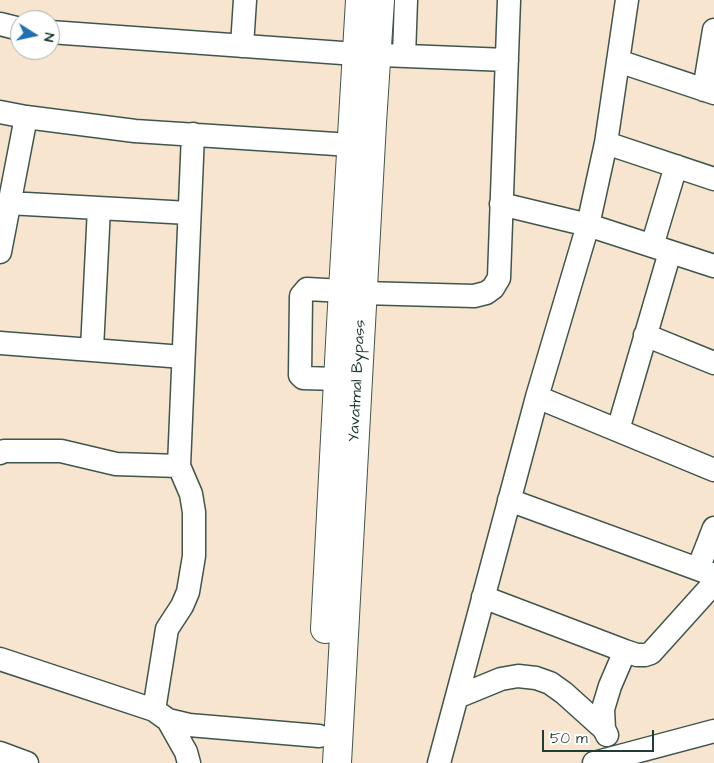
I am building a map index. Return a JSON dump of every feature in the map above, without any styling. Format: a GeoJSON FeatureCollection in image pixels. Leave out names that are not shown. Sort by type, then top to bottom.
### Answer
{"type":"FeatureCollection","features":[{"type":"Feature","properties":{"kind":"main road","name":"Yavatmal Bypass"},"geometry":{"type":"LineString","coordinates":[[337,763],[352,292],[366,54],[360,0]]}},
{"type":"Feature","properties":{"kind":"main road","name":"Yavatmal Bypass"},"geometry":{"type":"LineString","coordinates":[[318,763],[338,379],[352,292],[351,145],[366,54],[380,0]]}},
{"type":"Feature","properties":{"kind":"street"},"geometry":{"type":"LineString","coordinates":[[242,46],[245,0]]}},
{"type":"Feature","properties":{"kind":"street"},"geometry":{"type":"LineString","coordinates":[[404,56],[406,0]]}},
{"type":"Feature","properties":{"kind":"street"},"geometry":{"type":"LineString","coordinates":[[338,379],[303,378],[300,375],[301,296],[307,289],[474,296],[486,293],[493,288],[498,278],[509,0]]}},
{"type":"Feature","properties":{"kind":"street"},"geometry":{"type":"LineString","coordinates":[[440,763],[537,397],[588,225],[606,143],[627,0]]}},
{"type":"Feature","properties":{"kind":"street"},"geometry":{"type":"LineString","coordinates":[[618,61],[709,92],[714,30]]}},
{"type":"Feature","properties":{"kind":"street"},"geometry":{"type":"LineString","coordinates":[[60,33],[366,54],[507,60]]}},
{"type":"Feature","properties":{"kind":"street"},"geometry":{"type":"LineString","coordinates":[[0,112],[134,131],[351,145]]}},
{"type":"Feature","properties":{"kind":"street"},"geometry":{"type":"LineString","coordinates":[[0,252],[26,117]]}},
{"type":"Feature","properties":{"kind":"street"},"geometry":{"type":"LineString","coordinates":[[189,763],[186,752],[161,715],[167,629],[182,606],[188,592],[194,556],[194,512],[191,494],[179,466],[193,134]]}},
{"type":"Feature","properties":{"kind":"street"},"geometry":{"type":"LineString","coordinates":[[606,143],[714,179]]}},
{"type":"Feature","properties":{"kind":"street"},"geometry":{"type":"LineString","coordinates":[[618,430],[646,335],[676,166]]}},
{"type":"Feature","properties":{"kind":"street"},"geometry":{"type":"LineString","coordinates":[[8,203],[189,213]]}},
{"type":"Feature","properties":{"kind":"street"},"geometry":{"type":"LineString","coordinates":[[501,204],[588,225],[714,266]]}},
{"type":"Feature","properties":{"kind":"street"},"geometry":{"type":"LineString","coordinates":[[92,349],[100,208]]}},
{"type":"Feature","properties":{"kind":"street"},"geometry":{"type":"LineString","coordinates":[[646,335],[714,363]]}},
{"type":"Feature","properties":{"kind":"street"},"geometry":{"type":"LineString","coordinates":[[0,343],[183,357]]}},
{"type":"Feature","properties":{"kind":"street"},"geometry":{"type":"LineString","coordinates":[[537,397],[714,470]]}},
{"type":"Feature","properties":{"kind":"street"},"geometry":{"type":"LineString","coordinates":[[0,453],[4,451],[62,451],[116,464],[179,466]]}},
{"type":"Feature","properties":{"kind":"street"},"geometry":{"type":"LineString","coordinates":[[509,500],[709,576]]}},
{"type":"Feature","properties":{"kind":"street"},"geometry":{"type":"LineString","coordinates":[[483,597],[625,651],[637,655],[645,655],[651,653],[709,576],[714,528]]}},
{"type":"Feature","properties":{"kind":"street"},"geometry":{"type":"LineString","coordinates":[[616,757],[604,729],[603,709],[610,686],[625,651]]}},
{"type":"Feature","properties":{"kind":"street"},"geometry":{"type":"LineString","coordinates":[[0,659],[189,725],[319,736]]}},
{"type":"Feature","properties":{"kind":"street"},"geometry":{"type":"LineString","coordinates":[[457,697],[501,679],[518,676],[536,678],[550,683],[564,692],[604,729]]}},
{"type":"Feature","properties":{"kind":"street"},"geometry":{"type":"LineString","coordinates":[[594,763],[616,757],[646,756],[714,731]]}},
{"type":"Feature","properties":{"kind":"street"},"geometry":{"type":"LineString","coordinates":[[0,753],[27,763]]}}]}
